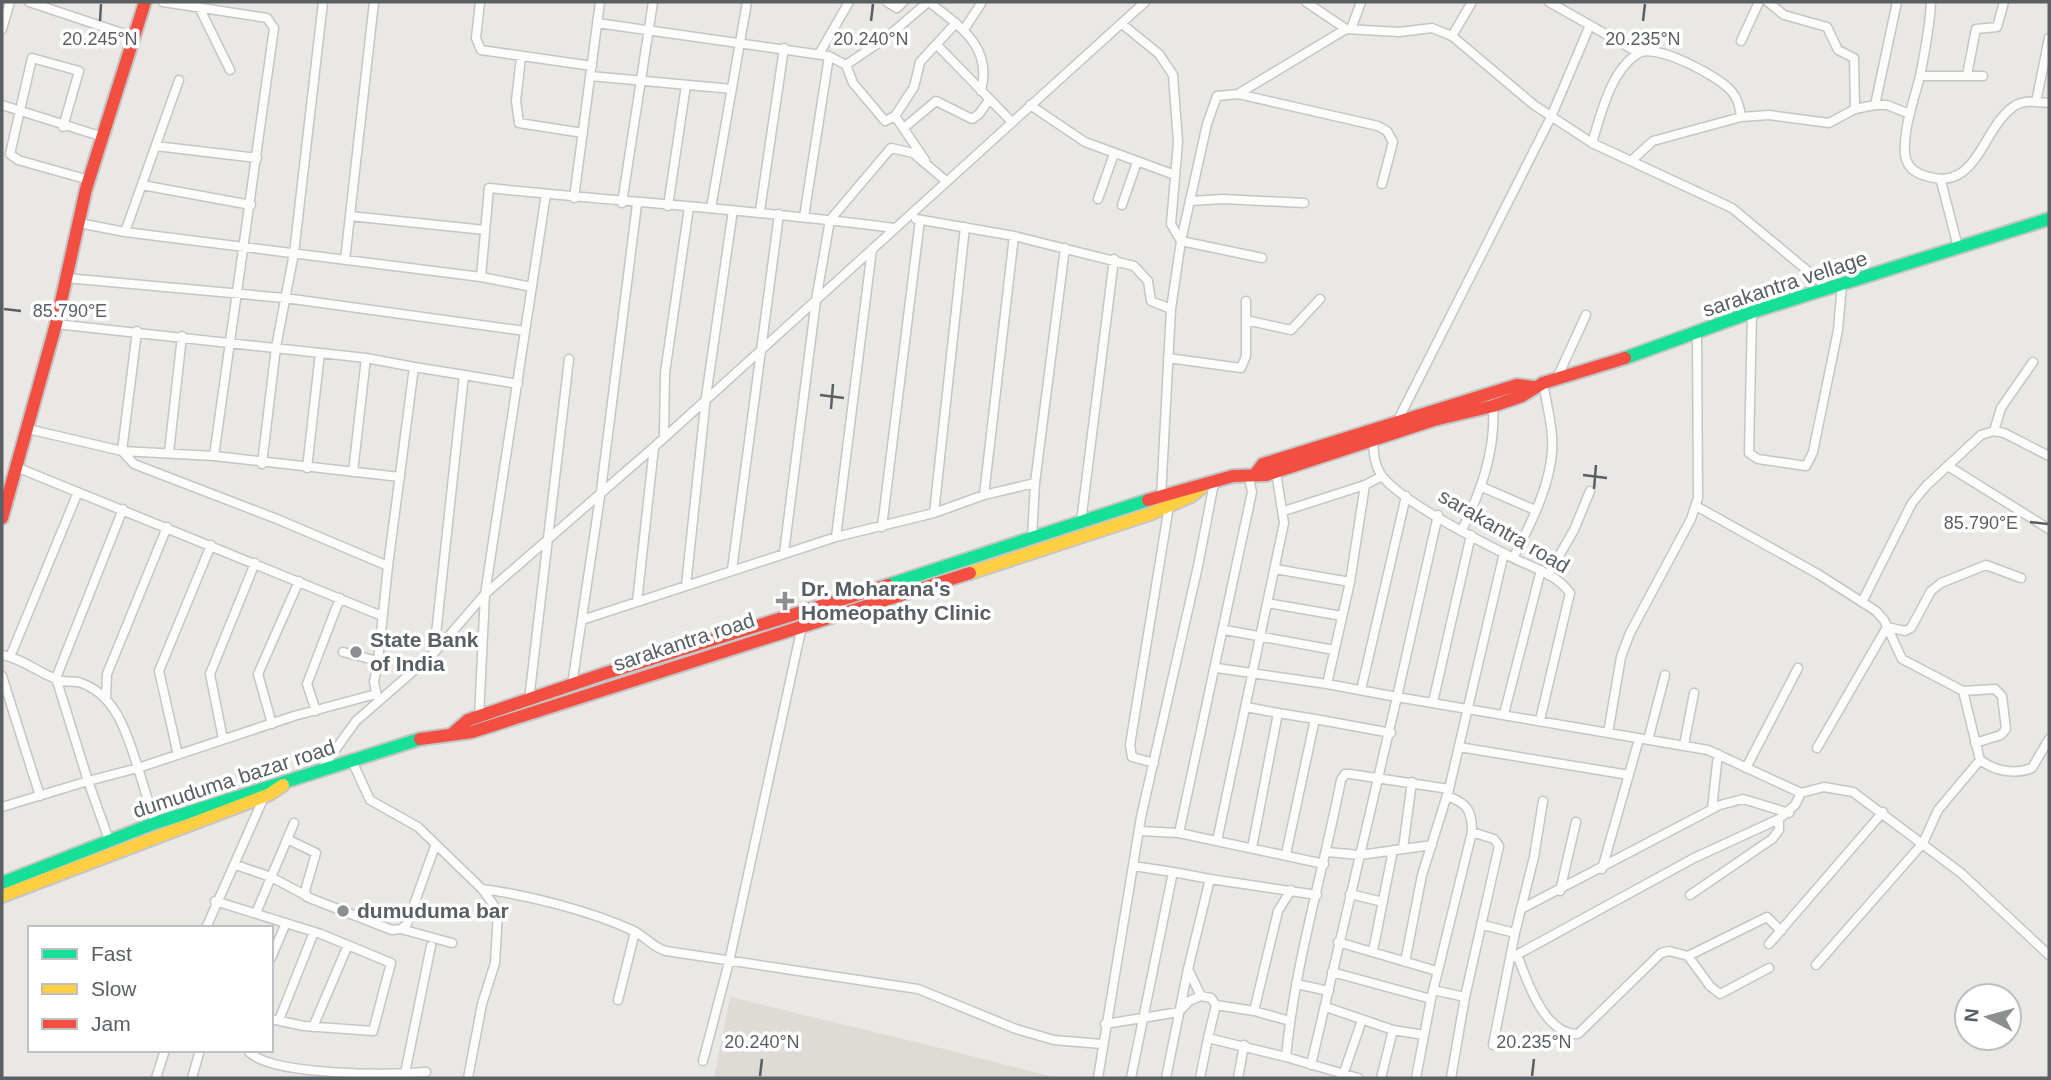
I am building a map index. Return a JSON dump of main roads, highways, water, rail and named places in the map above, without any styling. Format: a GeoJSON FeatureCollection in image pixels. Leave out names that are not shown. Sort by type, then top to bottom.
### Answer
{"type":"FeatureCollection","features":[{"type":"Feature","properties":{"kind":"place","name":"Dr. Moharana's Homeopathy Clinic"},"geometry":{"type":"Point","coordinates":[785,601]}},
{"type":"Feature","properties":{"kind":"place","name":"State Bank of India"},"geometry":{"type":"Point","coordinates":[356,652]}},
{"type":"Feature","properties":{"kind":"place","name":"dumuduma bar"},"geometry":{"type":"Point","coordinates":[343,911]}}]}
